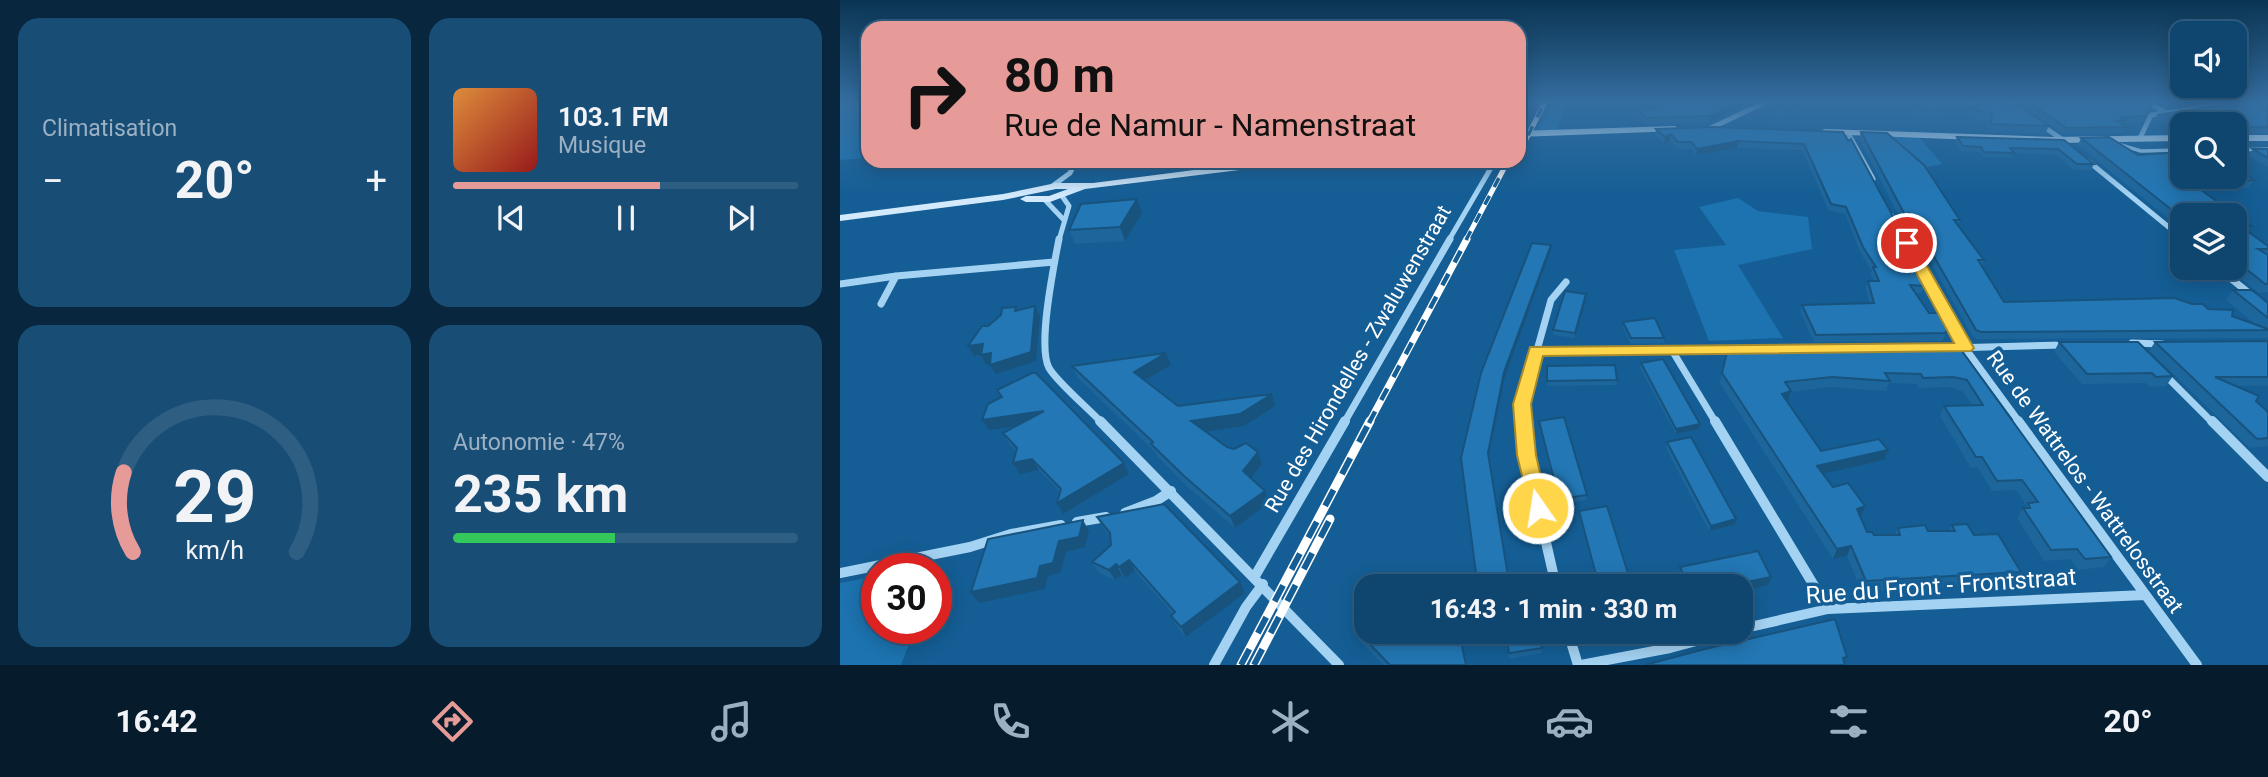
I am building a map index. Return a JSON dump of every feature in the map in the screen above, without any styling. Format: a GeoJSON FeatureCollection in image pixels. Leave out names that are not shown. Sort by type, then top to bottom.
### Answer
{"type":"FeatureCollection","features":[{"type":"Feature","properties":{"kind":"street"},"geometry":{"type":"LineString","coordinates":[[1526,134],[1550,133]]}},
{"type":"Feature","properties":{"kind":"street"},"geometry":{"type":"LineString","coordinates":[[1848,133],[1878,189]]}},
{"type":"Feature","properties":{"kind":"street"},"geometry":{"type":"LineString","coordinates":[[1849,133],[2063,140],[2170,138]]}},
{"type":"Feature","properties":{"kind":"street"},"geometry":{"type":"LineString","coordinates":[[2053,133],[2073,148]]}},
{"type":"Feature","properties":{"kind":"street"},"geometry":{"type":"LineString","coordinates":[[2140,138],[2142,133]]}},
{"type":"Feature","properties":{"kind":"street"},"geometry":{"type":"LineString","coordinates":[[2247,138],[2268,138]]}},
{"type":"Feature","properties":{"kind":"street"},"geometry":{"type":"LineString","coordinates":[[2083,156],[2170,229]]}},
{"type":"Feature","properties":{"kind":"street"},"geometry":{"type":"LineString","coordinates":[[1074,168],[1065,188],[1069,206],[1063,219],[1054,262],[1045,340],[1047,366],[1097,420],[1259,580],[1339,665]]}},
{"type":"Feature","properties":{"kind":"street"},"geometry":{"type":"LineString","coordinates":[[840,218],[1233,168]]}},
{"type":"Feature","properties":{"kind":"street","name":"Rue des Hirondelles - Zwaluwenstraat"},"geometry":{"type":"LineString","coordinates":[[1214,665],[1491,168]]}},
{"type":"Feature","properties":{"kind":"street"},"geometry":{"type":"LineString","coordinates":[[1045,194],[1065,188]]}},
{"type":"Feature","properties":{"kind":"street"},"geometry":{"type":"LineString","coordinates":[[1045,194],[1063,219]]}},
{"type":"Feature","properties":{"kind":"street","name":"Rue de Wattrelos - Wattrelosstraat"},"geometry":{"type":"LineString","coordinates":[[1889,211],[1965,348],[2197,665]]}},
{"type":"Feature","properties":{"kind":"street"},"geometry":{"type":"LineString","coordinates":[[840,284],[896,276],[1054,262]]}},
{"type":"Feature","properties":{"kind":"street"},"geometry":{"type":"LineString","coordinates":[[881,304],[896,276]]}},
{"type":"Feature","properties":{"kind":"street"},"geometry":{"type":"LineString","coordinates":[[2233,280],[2258,301]]}},
{"type":"Feature","properties":{"kind":"street"},"geometry":{"type":"LineString","coordinates":[[1553,574],[1525,442],[1522,404],[1551,300],[1566,282]]}},
{"type":"Feature","properties":{"kind":"street"},"geometry":{"type":"LineString","coordinates":[[2133,343],[2142,353]]}},
{"type":"Feature","properties":{"kind":"street"},"geometry":{"type":"LineString","coordinates":[[2119,344],[2173,344]]}},
{"type":"Feature","properties":{"kind":"street"},"geometry":{"type":"LineString","coordinates":[[1938,348],[2077,345]]}},
{"type":"Feature","properties":{"kind":"street"},"geometry":{"type":"LineString","coordinates":[[1536,351],[1743,351]]}},
{"type":"Feature","properties":{"kind":"street"},"geometry":{"type":"LineString","coordinates":[[1674,352],[1828,609]]}},
{"type":"Feature","properties":{"kind":"street"},"geometry":{"type":"LineString","coordinates":[[2152,363],[2268,477]]}},
{"type":"Feature","properties":{"kind":"street"},"geometry":{"type":"LineString","coordinates":[[840,573],[970,547],[1010,534],[1123,514],[1156,501],[1171,491]]}},
{"type":"Feature","properties":{"kind":"street","name":"Rue du Front - Frontstraat"},"geometry":{"type":"LineString","coordinates":[[1753,626],[1828,609],[2145,595]]}},
{"type":"Feature","properties":{"kind":"street"},"geometry":{"type":"LineString","coordinates":[[1572,644],[1580,665],[1685,644]]}},
{"type":"Feature","properties":{"kind":"lane"},"geometry":{"type":"LineString","coordinates":[[2109,138],[2127,148],[2141,151],[2170,150]]}},
{"type":"Feature","properties":{"kind":"lane"},"geometry":{"type":"LineString","coordinates":[[2247,150],[2268,149]]}},
{"type":"Feature","properties":{"kind":"shaded area"},"geometry":{"type":"Polygon","coordinates":[[[840,133],[861,133],[861,158],[840,160],[840,133]]]}},
{"type":"Feature","properties":{"kind":"shaded area"},"geometry":{"type":"Polygon","coordinates":[[[1888,136],[1918,136],[1942,164],[1927,167],[1912,154],[1901,154],[1888,136]]]}},
{"type":"Feature","properties":{"kind":"shaded area"},"geometry":{"type":"Polygon","coordinates":[[[1738,198],[1758,211],[1808,217],[1812,249],[1738,265],[1783,338],[1709,341],[1674,250],[1726,245],[1699,207],[1738,198]]]}},
{"type":"Feature","properties":{"kind":"shaded area"},"geometry":{"type":"Polygon","coordinates":[[[861,579],[861,644],[909,644],[901,665],[840,665],[840,583],[861,579]]]}},
{"type":"Feature","properties":{"kind":"building"},"geometry":{"type":"Polygon","coordinates":[[[1661,133],[1844,133],[1848,141],[1851,139],[1895,220],[1890,223],[1924,286],[1910,285],[1929,313],[1939,313],[1947,330],[1945,333],[1816,335],[1802,305],[1874,303],[1868,281],[1879,281],[1873,267],[1876,267],[1863,247],[1846,207],[1831,204],[1804,144],[1738,141],[1697,149],[1692,142],[1678,142],[1671,134],[1665,137],[1661,133]]]}},
{"type":"Feature","properties":{"kind":"building"},"geometry":{"type":"Polygon","coordinates":[[[1862,133],[1887,133],[1924,165],[1960,220],[1954,220],[1984,260],[1978,260],[2004,302],[2174,298],[2192,304],[2203,304],[2208,309],[2233,310],[2232,316],[2268,330],[1981,332],[1976,330],[1909,213],[1905,215],[1862,133]]]}},
{"type":"Feature","properties":{"kind":"building"},"geometry":{"type":"Polygon","coordinates":[[[1957,137],[2064,140],[2094,164],[2077,164],[2058,149],[2010,148],[2014,153],[1984,152],[1981,147],[1963,146],[1957,137]]]}},
{"type":"Feature","properties":{"kind":"building"},"geometry":{"type":"Polygon","coordinates":[[[2109,137],[2138,155],[2170,153],[2170,189],[2200,189],[2219,203],[2170,203],[2170,208],[2081,138],[2109,137]]]}},
{"type":"Feature","properties":{"kind":"building"},"geometry":{"type":"Polygon","coordinates":[[[2253,149],[2268,149],[2268,158],[2253,149]]]}},
{"type":"Feature","properties":{"kind":"building"},"geometry":{"type":"Polygon","coordinates":[[[1137,199],[1120,227],[1069,230],[1081,204],[1137,199]]]}},
{"type":"Feature","properties":{"kind":"building"},"geometry":{"type":"Polygon","coordinates":[[[2247,231],[2268,246],[2268,249],[2258,249],[2268,255],[2268,284],[2247,270],[2247,231]]]}},
{"type":"Feature","properties":{"kind":"building"},"geometry":{"type":"Polygon","coordinates":[[[1532,243],[1551,245],[1504,372],[1488,453],[1508,574],[1476,574],[1461,458],[1481,373],[1532,243]]]}},
{"type":"Feature","properties":{"kind":"building"},"geometry":{"type":"Polygon","coordinates":[[[2233,290],[2252,290],[2268,303],[2268,318],[2233,290]]]}},
{"type":"Feature","properties":{"kind":"building"},"geometry":{"type":"Polygon","coordinates":[[[1565,291],[1586,294],[1575,333],[1553,330],[1565,291]]]}},
{"type":"Feature","properties":{"kind":"building"},"geometry":{"type":"Polygon","coordinates":[[[1035,306],[1031,352],[990,365],[991,353],[981,355],[983,344],[968,346],[982,326],[988,326],[1001,315],[1002,308],[1016,307],[1015,311],[1035,306]]]}},
{"type":"Feature","properties":{"kind":"building"},"geometry":{"type":"Polygon","coordinates":[[[1655,318],[1664,338],[1631,338],[1623,322],[1655,318]]]}},
{"type":"Feature","properties":{"kind":"building"},"geometry":{"type":"Polygon","coordinates":[[[2268,341],[2268,377],[2215,377],[2259,396],[2256,401],[2268,412],[2268,438],[2257,439],[2155,342],[2268,341]]]}},
{"type":"Feature","properties":{"kind":"building"},"geometry":{"type":"Polygon","coordinates":[[[2059,342],[2138,342],[2173,376],[2156,377],[2152,373],[2087,374],[2059,342]]]}},
{"type":"Feature","properties":{"kind":"building"},"geometry":{"type":"Polygon","coordinates":[[[1948,343],[1959,347],[2111,557],[2085,559],[2077,549],[2051,550],[2023,508],[2030,508],[2028,503],[2038,502],[2022,480],[1997,481],[1982,457],[1976,457],[1944,406],[1983,405],[1967,380],[1885,373],[1890,381],[1832,377],[1785,382],[1791,391],[1782,394],[1821,451],[1879,439],[1888,450],[1817,466],[1833,487],[1848,483],[1865,506],[1857,509],[1867,532],[1874,535],[1900,535],[1898,528],[1925,525],[1928,531],[1955,531],[1952,525],[1967,524],[1974,535],[1998,534],[2021,572],[1866,581],[1851,546],[1837,549],[1722,373],[1728,348],[1948,343]]]}},
{"type":"Feature","properties":{"kind":"building"},"geometry":{"type":"Polygon","coordinates":[[[1166,353],[1134,372],[1178,406],[1272,394],[1240,414],[1191,421],[1227,447],[1234,449],[1246,443],[1258,452],[1243,471],[1265,491],[1230,516],[1184,476],[1151,444],[1153,442],[1072,366],[1166,353]]]}},
{"type":"Feature","properties":{"kind":"building"},"geometry":{"type":"Polygon","coordinates":[[[1663,359],[1700,424],[1676,429],[1641,363],[1663,359]]]}},
{"type":"Feature","properties":{"kind":"building"},"geometry":{"type":"Polygon","coordinates":[[[1615,365],[1617,380],[1547,381],[1547,366],[1615,365]]]}},
{"type":"Feature","properties":{"kind":"building"},"geometry":{"type":"Polygon","coordinates":[[[1036,373],[1124,463],[1057,503],[1061,489],[1032,459],[1013,463],[1017,448],[1003,433],[1044,411],[982,420],[988,404],[1002,397],[997,390],[1036,373]]]}},
{"type":"Feature","properties":{"kind":"building"},"geometry":{"type":"Polygon","coordinates":[[[1564,417],[1587,495],[1559,499],[1539,421],[1564,417]]]}},
{"type":"Feature","properties":{"kind":"building"},"geometry":{"type":"Polygon","coordinates":[[[1691,437],[1736,519],[1711,526],[1667,442],[1691,437]]]}},
{"type":"Feature","properties":{"kind":"building"},"geometry":{"type":"Polygon","coordinates":[[[1164,504],[1240,582],[1181,627],[1171,616],[1175,612],[1129,560],[1119,567],[1116,564],[1109,570],[1092,562],[1111,545],[1110,533],[1097,517],[1164,504]]]}},
{"type":"Feature","properties":{"kind":"building"},"geometry":{"type":"Polygon","coordinates":[[[1607,506],[1628,574],[1596,574],[1579,511],[1607,506]]]}},
{"type":"Feature","properties":{"kind":"building"},"geometry":{"type":"Polygon","coordinates":[[[1083,520],[1079,537],[1059,541],[1053,563],[1040,566],[1037,578],[971,592],[988,539],[1083,520]]]}},
{"type":"Feature","properties":{"kind":"building"},"geometry":{"type":"Polygon","coordinates":[[[1758,551],[1771,577],[1753,581],[1753,574],[1683,574],[1680,567],[1758,551]]]}},
{"type":"Feature","properties":{"kind":"building"},"geometry":{"type":"Polygon","coordinates":[[[1835,619],[1847,657],[1843,658],[1845,665],[1645,665],[1727,644],[1753,644],[1753,638],[1835,619]]]}},
{"type":"Feature","properties":{"kind":"building"},"geometry":{"type":"Polygon","coordinates":[[[1370,644],[1462,644],[1466,665],[1390,665],[1370,644]]]}},
{"type":"Feature","properties":{"kind":"building"},"geometry":{"type":"Polygon","coordinates":[[[1508,644],[1541,644],[1542,648],[1509,653],[1508,644]]]}},
{"type":"Feature","properties":{"kind":"railway"},"geometry":{"type":"LineString","coordinates":[[1526,139],[1529,133]]}},
{"type":"Feature","properties":{"kind":"railway"},"geometry":{"type":"LineString","coordinates":[[1466,240],[1504,168]]}},
{"type":"Feature","properties":{"kind":"railway"},"geometry":{"type":"LineString","coordinates":[[1369,423],[1467,239]]}},
{"type":"Feature","properties":{"kind":"railway"},"geometry":{"type":"LineString","coordinates":[[1241,665],[1370,421]]}},
{"type":"Feature","properties":{"kind":"railway"},"geometry":{"type":"LineString","coordinates":[[1254,665],[1330,519]]}},
{"type":"Feature","properties":{"kind":"route"},"geometry":{"type":"LineString","coordinates":[[1538,508],[1526,455],[1522,404],[1536,351],[1965,348],[1907,243]]}}]}
